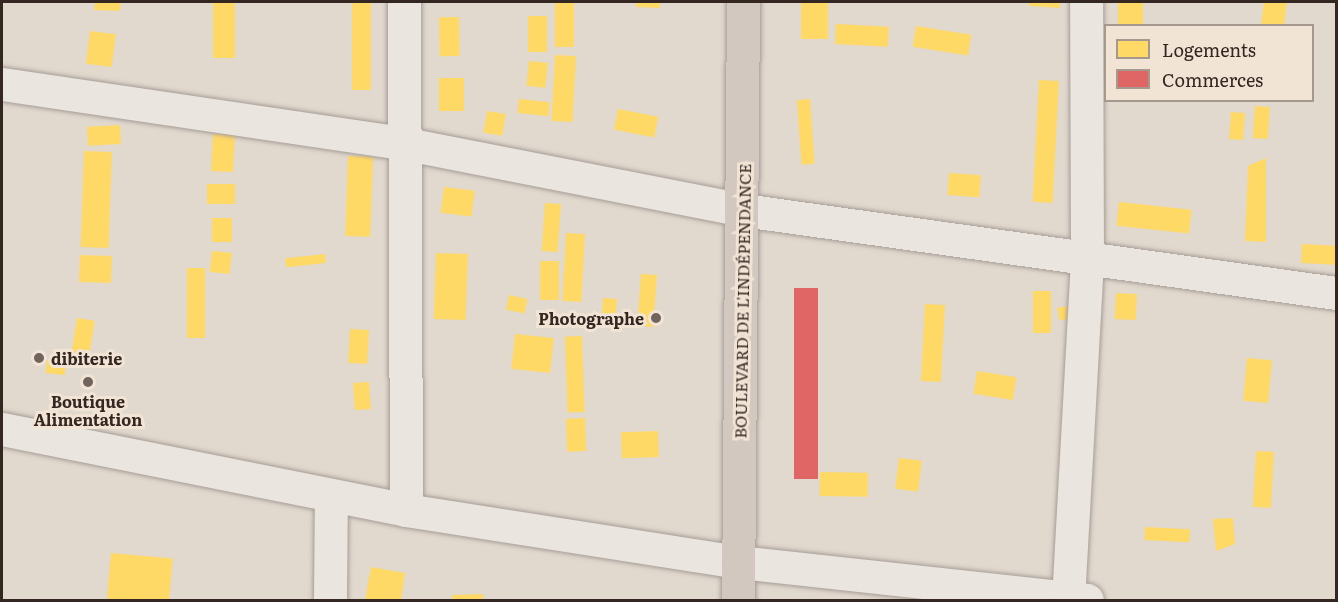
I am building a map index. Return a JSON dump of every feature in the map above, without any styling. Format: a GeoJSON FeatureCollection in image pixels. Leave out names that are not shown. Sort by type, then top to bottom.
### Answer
{"type":"FeatureCollection","features":[{"type":"Feature","properties":{"kind":"highway","name":"BOULEVARD DE L'INDÉPENDANCE"},"geometry":{"type":"LineString","coordinates":[[738,600],[743,210],[742,2]]}},
{"type":"Feature","properties":{"kind":"street"},"geometry":{"type":"LineString","coordinates":[[404,2],[407,144],[406,510]]}},
{"type":"Feature","properties":{"kind":"street"},"geometry":{"type":"LineString","coordinates":[[2,429],[406,510],[738,562],[1074,600],[1088,255],[1086,2]]}},
{"type":"Feature","properties":{"kind":"street"},"geometry":{"type":"LineString","coordinates":[[2,84],[407,144],[743,210],[1088,255],[1336,293]]}},
{"type":"Feature","properties":{"kind":"street"},"geometry":{"type":"LineString","coordinates":[[330,600],[331,495]]}},
{"type":"Feature","properties":{"kind":"building: Logements"},"geometry":{"type":"Polygon","coordinates":[[[95,2],[121,2],[120,11],[94,10],[95,2]]]}},
{"type":"Feature","properties":{"kind":"building: Logements"},"geometry":{"type":"Polygon","coordinates":[[[213,2],[235,2],[235,58],[213,58],[213,2]]]}},
{"type":"Feature","properties":{"kind":"building: Logements"},"geometry":{"type":"Polygon","coordinates":[[[352,2],[371,2],[371,90],[352,90],[352,2]]]}},
{"type":"Feature","properties":{"kind":"building: Logements"},"geometry":{"type":"Polygon","coordinates":[[[555,2],[574,2],[574,47],[555,47],[555,2]]]}},
{"type":"Feature","properties":{"kind":"building: Logements"},"geometry":{"type":"Polygon","coordinates":[[[636,2],[660,2],[660,8],[636,7],[636,2]]]}},
{"type":"Feature","properties":{"kind":"building: Logements"},"geometry":{"type":"Polygon","coordinates":[[[801,2],[828,2],[828,39],[801,39],[801,2]]]}},
{"type":"Feature","properties":{"kind":"building: Logements"},"geometry":{"type":"Polygon","coordinates":[[[1029,2],[1060,2],[1060,8],[1029,6],[1029,2]]]}},
{"type":"Feature","properties":{"kind":"building: Logements"},"geometry":{"type":"Polygon","coordinates":[[[1118,2],[1143,2],[1143,24],[1118,24],[1118,2]]]}},
{"type":"Feature","properties":{"kind":"building: Logements"},"geometry":{"type":"Polygon","coordinates":[[[1264,2],[1287,2],[1284,24],[1261,24],[1264,2]]]}},
{"type":"Feature","properties":{"kind":"building: Logements"},"geometry":{"type":"Polygon","coordinates":[[[528,16],[547,16],[547,52],[528,52],[528,16]]]}},
{"type":"Feature","properties":{"kind":"building: Logements"},"geometry":{"type":"Polygon","coordinates":[[[439,17],[459,17],[460,56],[440,56],[439,17]]]}},
{"type":"Feature","properties":{"kind":"building: Logements"},"geometry":{"type":"Polygon","coordinates":[[[836,24],[889,27],[888,47],[835,44],[836,24]]]}},
{"type":"Feature","properties":{"kind":"building: Logements"},"geometry":{"type":"Polygon","coordinates":[[[916,26],[971,35],[968,56],[913,47],[916,26]]]}},
{"type":"Feature","properties":{"kind":"building: Logements"},"geometry":{"type":"Polygon","coordinates":[[[90,31],[116,34],[112,67],[86,64],[90,31]]]}},
{"type":"Feature","properties":{"kind":"building: Logements"},"geometry":{"type":"Polygon","coordinates":[[[555,55],[576,56],[573,122],[552,121],[555,55]]]}},
{"type":"Feature","properties":{"kind":"building: Logements"},"geometry":{"type":"Polygon","coordinates":[[[529,61],[548,63],[545,88],[526,86],[529,61]]]}},
{"type":"Feature","properties":{"kind":"building: Logements"},"geometry":{"type":"Polygon","coordinates":[[[439,78],[464,78],[464,111],[439,111],[439,78]]]}},
{"type":"Feature","properties":{"kind":"building: Logements"},"geometry":{"type":"Polygon","coordinates":[[[1039,80],[1059,81],[1053,203],[1033,202],[1039,80]]]}},
{"type":"Feature","properties":{"kind":"building: Logements"},"geometry":{"type":"Polygon","coordinates":[[[519,99],[550,102],[548,116],[518,113],[519,99]]]}},
{"type":"Feature","properties":{"kind":"building: Logements"},"geometry":{"type":"Polygon","coordinates":[[[810,99],[815,164],[802,165],[797,100],[810,99]]]}},
{"type":"Feature","properties":{"kind":"building: Logements"},"geometry":{"type":"Polygon","coordinates":[[[1255,106],[1270,107],[1268,139],[1253,138],[1255,106]]]}},
{"type":"Feature","properties":{"kind":"building: Logements"},"geometry":{"type":"Polygon","coordinates":[[[618,109],[658,117],[654,137],[614,130],[618,109]]]}},
{"type":"Feature","properties":{"kind":"building: Logements"},"geometry":{"type":"Polygon","coordinates":[[[487,111],[506,114],[502,136],[484,133],[487,111]]]}},
{"type":"Feature","properties":{"kind":"building: Logements"},"geometry":{"type":"Polygon","coordinates":[[[1231,112],[1245,113],[1243,140],[1229,139],[1231,112]]]}},
{"type":"Feature","properties":{"kind":"building: Logements"},"geometry":{"type":"Polygon","coordinates":[[[120,125],[121,144],[88,146],[87,127],[120,125]]]}},
{"type":"Feature","properties":{"kind":"building: Logements"},"geometry":{"type":"Polygon","coordinates":[[[213,134],[235,135],[233,172],[211,171],[213,134]]]}},
{"type":"Feature","properties":{"kind":"building: Logements"},"geometry":{"type":"Polygon","coordinates":[[[84,151],[112,152],[109,248],[81,247],[84,151]]]}},
{"type":"Feature","properties":{"kind":"building: Logements"},"geometry":{"type":"Polygon","coordinates":[[[348,156],[373,157],[370,237],[345,236],[348,156]]]}},
{"type":"Feature","properties":{"kind":"building: Logements"},"geometry":{"type":"Polygon","coordinates":[[[1266,158],[1266,242],[1245,241],[1248,166],[1266,158]]]}},
{"type":"Feature","properties":{"kind":"building: Logements"},"geometry":{"type":"Polygon","coordinates":[[[949,173],[981,175],[979,197],[947,195],[949,173]]]}},
{"type":"Feature","properties":{"kind":"building: Logements"},"geometry":{"type":"Polygon","coordinates":[[[207,184],[235,184],[235,204],[207,204],[207,184]]]}},
{"type":"Feature","properties":{"kind":"building: Logements"},"geometry":{"type":"Polygon","coordinates":[[[444,187],[475,191],[472,217],[441,213],[444,187]]]}},
{"type":"Feature","properties":{"kind":"building: Logements"},"geometry":{"type":"Polygon","coordinates":[[[1119,202],[1192,210],[1189,233],[1116,226],[1119,202]]]}},
{"type":"Feature","properties":{"kind":"building: Logements"},"geometry":{"type":"Polygon","coordinates":[[[545,203],[561,204],[558,252],[542,251],[545,203]]]}},
{"type":"Feature","properties":{"kind":"building: Logements"},"geometry":{"type":"Polygon","coordinates":[[[212,218],[232,218],[232,242],[212,242],[212,218]]]}},
{"type":"Feature","properties":{"kind":"building: Logements"},"geometry":{"type":"Polygon","coordinates":[[[566,233],[585,234],[581,302],[562,301],[566,233]]]}},
{"type":"Feature","properties":{"kind":"building: Logements"},"geometry":{"type":"Polygon","coordinates":[[[1302,244],[1336,246],[1335,265],[1301,263],[1302,244]]]}},
{"type":"Feature","properties":{"kind":"building: Logements"},"geometry":{"type":"Polygon","coordinates":[[[212,251],[232,253],[230,274],[210,272],[212,251]]]}},
{"type":"Feature","properties":{"kind":"building: Logements"},"geometry":{"type":"Polygon","coordinates":[[[436,253],[468,254],[466,320],[434,319],[436,253]]]}},
{"type":"Feature","properties":{"kind":"building: Logements"},"geometry":{"type":"Polygon","coordinates":[[[325,254],[326,263],[286,267],[285,258],[325,254]]]}},
{"type":"Feature","properties":{"kind":"building: Logements"},"geometry":{"type":"Polygon","coordinates":[[[80,255],[112,256],[111,283],[79,282],[80,255]]]}},
{"type":"Feature","properties":{"kind":"building: Logements"},"geometry":{"type":"Polygon","coordinates":[[[540,261],[559,261],[559,300],[540,300],[540,261]]]}},
{"type":"Feature","properties":{"kind":"building: Logements"},"geometry":{"type":"Polygon","coordinates":[[[187,268],[205,268],[205,338],[187,338],[187,268]]]}},
{"type":"Feature","properties":{"kind":"building: Logements"},"geometry":{"type":"Polygon","coordinates":[[[641,274],[657,275],[653,327],[637,326],[641,274]]]}},
{"type":"Feature","properties":{"kind":"building: Logements"},"geometry":{"type":"Polygon","coordinates":[[[1033,291],[1051,291],[1051,333],[1033,333],[1033,291]]]}},
{"type":"Feature","properties":{"kind":"building: Logements"},"geometry":{"type":"Polygon","coordinates":[[[1116,293],[1137,294],[1136,320],[1115,319],[1116,293]]]}},
{"type":"Feature","properties":{"kind":"building: Logements"},"geometry":{"type":"Polygon","coordinates":[[[509,295],[528,299],[524,314],[506,310],[509,295]]]}},
{"type":"Feature","properties":{"kind":"building: Logements"},"geometry":{"type":"Polygon","coordinates":[[[603,298],[617,299],[616,316],[602,315],[603,298]]]}},
{"type":"Feature","properties":{"kind":"building: Logements"},"geometry":{"type":"Polygon","coordinates":[[[925,304],[945,305],[941,382],[921,381],[925,304]]]}},
{"type":"Feature","properties":{"kind":"building: Logements"},"geometry":{"type":"Polygon","coordinates":[[[1074,305],[1076,318],[1059,320],[1057,308],[1074,305]]]}},
{"type":"Feature","properties":{"kind":"building: Logements"},"geometry":{"type":"Polygon","coordinates":[[[77,318],[95,321],[89,356],[71,354],[77,318]]]}},
{"type":"Feature","properties":{"kind":"building: Logements"},"geometry":{"type":"Polygon","coordinates":[[[350,329],[369,330],[367,364],[348,363],[350,329]]]}},
{"type":"Feature","properties":{"kind":"building: Logements"},"geometry":{"type":"Polygon","coordinates":[[[515,334],[554,338],[550,373],[511,369],[515,334]]]}},
{"type":"Feature","properties":{"kind":"building: Logements"},"geometry":{"type":"Polygon","coordinates":[[[582,336],[585,412],[568,413],[565,337],[582,336]]]}},
{"type":"Feature","properties":{"kind":"building: Logements"},"geometry":{"type":"Polygon","coordinates":[[[1247,358],[1272,360],[1268,403],[1243,401],[1247,358]]]}},
{"type":"Feature","properties":{"kind":"building: Logements"},"geometry":{"type":"Polygon","coordinates":[[[47,360],[66,362],[65,375],[46,373],[47,360]]]}},
{"type":"Feature","properties":{"kind":"building: Logements"},"geometry":{"type":"Polygon","coordinates":[[[977,371],[1017,377],[1013,400],[973,394],[977,371]]]}},
{"type":"Feature","properties":{"kind":"building: Logements"},"geometry":{"type":"Polygon","coordinates":[[[369,382],[371,409],[355,410],[353,383],[369,382]]]}},
{"type":"Feature","properties":{"kind":"building: Logements"},"geometry":{"type":"Polygon","coordinates":[[[585,418],[586,451],[567,452],[566,419],[585,418]]]}},
{"type":"Feature","properties":{"kind":"building: Logements"},"geometry":{"type":"Polygon","coordinates":[[[658,431],[659,457],[622,458],[621,432],[658,431]]]}},
{"type":"Feature","properties":{"kind":"building: Logements"},"geometry":{"type":"Polygon","coordinates":[[[1256,451],[1274,452],[1271,508],[1253,507],[1256,451]]]}},
{"type":"Feature","properties":{"kind":"building: Logements"},"geometry":{"type":"Polygon","coordinates":[[[899,458],[922,461],[918,492],[895,489],[899,458]]]}},
{"type":"Feature","properties":{"kind":"building: Logements"},"geometry":{"type":"Polygon","coordinates":[[[820,472],[868,473],[868,497],[820,496],[820,472]]]}},
{"type":"Feature","properties":{"kind":"building: Logements"},"geometry":{"type":"Polygon","coordinates":[[[1233,518],[1235,544],[1216,551],[1213,519],[1233,518]]]}},
{"type":"Feature","properties":{"kind":"building: Logements"},"geometry":{"type":"Polygon","coordinates":[[[1145,527],[1190,529],[1189,542],[1144,540],[1145,527]]]}},
{"type":"Feature","properties":{"kind":"building: Logements"},"geometry":{"type":"Polygon","coordinates":[[[111,553],[173,558],[169,600],[107,600],[111,553]]]}},
{"type":"Feature","properties":{"kind":"building: Logements"},"geometry":{"type":"Polygon","coordinates":[[[371,567],[405,573],[401,600],[365,600],[371,567]]]}},
{"type":"Feature","properties":{"kind":"building: Logements"},"geometry":{"type":"Polygon","coordinates":[[[483,594],[483,600],[452,600],[452,595],[483,594]]]}},
{"type":"Feature","properties":{"kind":"building: Commerces"},"geometry":{"type":"Polygon","coordinates":[[[794,288],[818,288],[818,479],[794,479],[794,288]]]}},
{"type":"Feature","properties":{"kind":"place","name":"Photographe"},"geometry":{"type":"Point","coordinates":[656,318]}},
{"type":"Feature","properties":{"kind":"place","name":"dibiterie"},"geometry":{"type":"Point","coordinates":[39,358]}},
{"type":"Feature","properties":{"kind":"place","name":"Boutique Alimentation"},"geometry":{"type":"Point","coordinates":[88,382]}}]}
